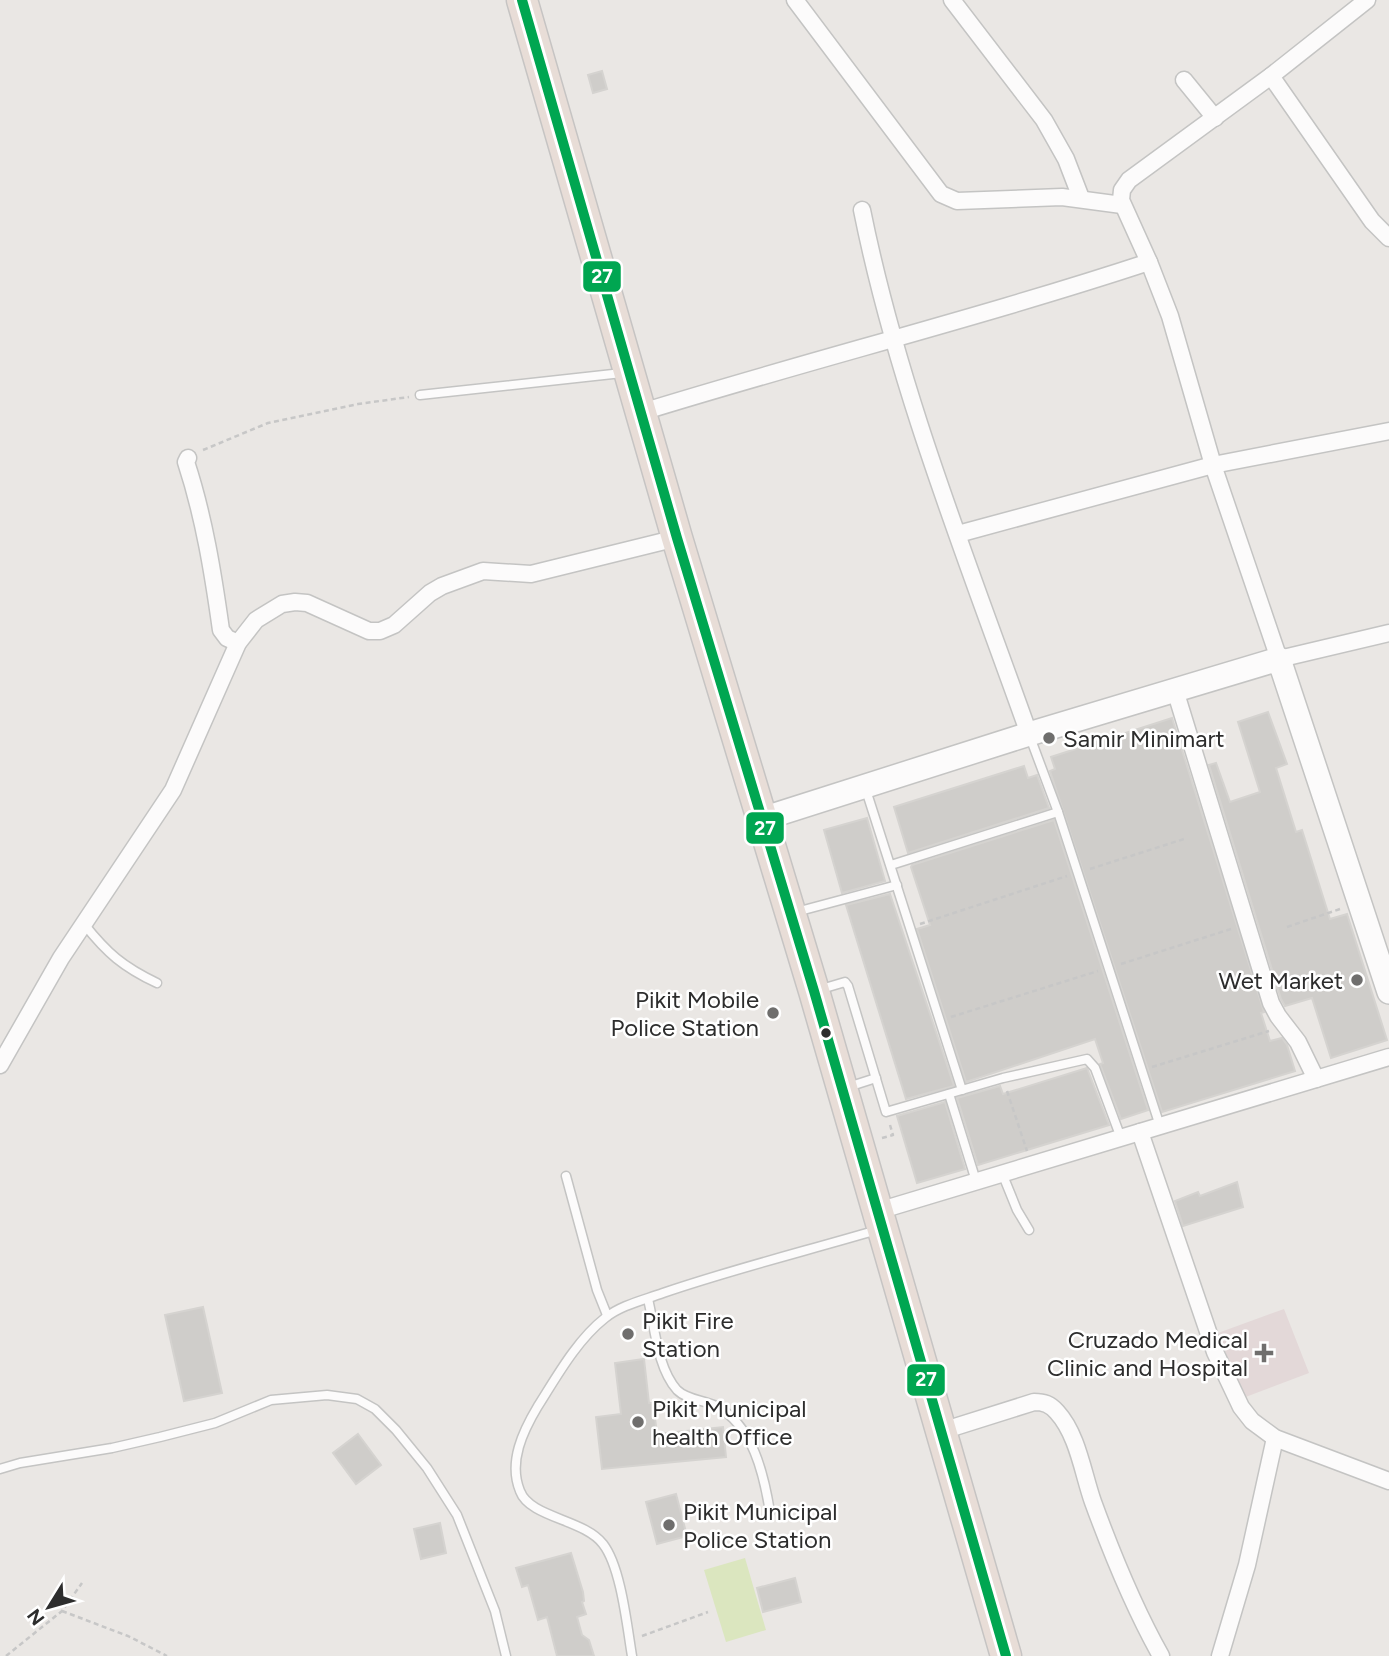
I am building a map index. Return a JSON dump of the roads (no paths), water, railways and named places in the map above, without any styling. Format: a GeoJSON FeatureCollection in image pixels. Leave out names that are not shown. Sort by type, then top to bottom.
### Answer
{"type":"FeatureCollection","features":[{"type":"Feature","properties":{"kind":"highway"},"geometry":{"type":"LineString","coordinates":[[522,0],[677,538],[881,1220],[1006,1656]]}},
{"type":"Feature","properties":{"kind":"street"},"geometry":{"type":"LineString","coordinates":[[795,0],[899,141],[944,197],[957,201],[1062,197],[1122,205]]}},
{"type":"Feature","properties":{"kind":"street"},"geometry":{"type":"LineString","coordinates":[[952,0],[1044,121],[1066,159],[1081,198]]}},
{"type":"Feature","properties":{"kind":"street"},"geometry":{"type":"LineString","coordinates":[[1367,0],[1271,76],[1129,180],[1122,190],[1122,205],[1149,262],[1170,316],[1213,465],[1389,992]]}},
{"type":"Feature","properties":{"kind":"street"},"geometry":{"type":"LineString","coordinates":[[1271,76],[1373,221],[1389,238]]}},
{"type":"Feature","properties":{"kind":"street"},"geometry":{"type":"LineString","coordinates":[[1184,80],[1215,118]]}},
{"type":"Feature","properties":{"kind":"street"},"geometry":{"type":"LineString","coordinates":[[862,210],[893,339],[1029,734]]}},
{"type":"Feature","properties":{"kind":"street"},"geometry":{"type":"LineString","coordinates":[[642,412],[748,379],[998,310],[1149,262]]}},
{"type":"Feature","properties":{"kind":"street"},"geometry":{"type":"LineString","coordinates":[[958,534],[1213,465],[1389,431]]}},
{"type":"Feature","properties":{"kind":"street"},"geometry":{"type":"LineString","coordinates":[[188,458],[186,461],[211,554],[221,630],[227,638],[238,643]]}},
{"type":"Feature","properties":{"kind":"street"},"geometry":{"type":"LineString","coordinates":[[0,1065],[61,958],[173,790],[238,643],[256,620],[282,604],[307,603],[369,631],[380,631],[394,625],[430,593],[442,586],[483,571],[531,574],[677,538]]}},
{"type":"Feature","properties":{"kind":"street"},"geometry":{"type":"LineString","coordinates":[[762,819],[1029,734],[1279,659],[1389,633]]}},
{"type":"Feature","properties":{"kind":"street"},"geometry":{"type":"LineString","coordinates":[[1175,690],[1271,1003],[1298,1042],[1316,1079]]}},
{"type":"Feature","properties":{"kind":"street"},"geometry":{"type":"LineString","coordinates":[[881,1220],[976,1181],[1389,1057]]}},
{"type":"Feature","properties":{"kind":"street"},"geometry":{"type":"LineString","coordinates":[[1140,1132],[1227,1380],[1252,1421],[1275,1438],[1389,1481]]}},
{"type":"Feature","properties":{"kind":"street"},"geometry":{"type":"LineString","coordinates":[[942,1432],[1034,1402],[1046,1402],[1058,1413],[1071,1435],[1124,1579],[1161,1656]]}},
{"type":"Feature","properties":{"kind":"street"},"geometry":{"type":"LineString","coordinates":[[1220,1656],[1247,1565],[1275,1438]]}},
{"type":"Feature","properties":{"kind":"lane"},"geometry":{"type":"LineString","coordinates":[[420,395],[630,372]]}},
{"type":"Feature","properties":{"kind":"lane"},"geometry":{"type":"LineString","coordinates":[[1029,734],[1058,812],[1160,1126]]}},
{"type":"Feature","properties":{"kind":"lane"},"geometry":{"type":"LineString","coordinates":[[865,787],[962,1090]]}},
{"type":"Feature","properties":{"kind":"lane"},"geometry":{"type":"LineString","coordinates":[[891,864],[1058,812]]}},
{"type":"Feature","properties":{"kind":"lane"},"geometry":{"type":"LineString","coordinates":[[791,914],[897,885]]}},
{"type":"Feature","properties":{"kind":"lane"},"geometry":{"type":"LineString","coordinates":[[84,924],[116,960],[157,983]]}},
{"type":"Feature","properties":{"kind":"lane"},"geometry":{"type":"LineString","coordinates":[[814,991],[845,982],[848,986],[886,1112],[1003,1078],[1076,1060],[1090,1060],[1121,1138]]}},
{"type":"Feature","properties":{"kind":"lane"},"geometry":{"type":"LineString","coordinates":[[842,1088],[876,1077]]}},
{"type":"Feature","properties":{"kind":"lane"},"geometry":{"type":"LineString","coordinates":[[949,1094],[976,1181]]}},
{"type":"Feature","properties":{"kind":"lane"},"geometry":{"type":"LineString","coordinates":[[1002,1173],[1017,1210],[1029,1230]]}},
{"type":"Feature","properties":{"kind":"lane"},"geometry":{"type":"LineString","coordinates":[[566,1176],[597,1290],[607,1315]]}},
{"type":"Feature","properties":{"kind":"lane"},"geometry":{"type":"LineString","coordinates":[[632,1656],[610,1554],[601,1542],[581,1526],[530,1504],[521,1495],[517,1482],[517,1452],[524,1429],[591,1330],[607,1315],[881,1220]]}},
{"type":"Feature","properties":{"kind":"lane"},"geometry":{"type":"LineString","coordinates":[[648,1299],[661,1357],[672,1382],[683,1395],[717,1406],[737,1424],[757,1456],[770,1512]]}},
{"type":"Feature","properties":{"kind":"lane"},"geometry":{"type":"LineString","coordinates":[[0,1469],[20,1463],[112,1448],[215,1423],[271,1400],[327,1395],[357,1399],[375,1409],[396,1430],[428,1468],[457,1515],[495,1611],[506,1656]]}},
{"type":"Feature","properties":{"kind":"place","name":"Samir Minimart"},"geometry":{"type":"Point","coordinates":[1049,738]}},
{"type":"Feature","properties":{"kind":"place","name":"Wet Market"},"geometry":{"type":"Point","coordinates":[1357,980]}},
{"type":"Feature","properties":{"kind":"place","name":"Pikit Mobile Police Station"},"geometry":{"type":"Point","coordinates":[773,1013]}},
{"type":"Feature","properties":{"kind":"place","name":"Pikit Fire Station"},"geometry":{"type":"Point","coordinates":[628,1334]}},
{"type":"Feature","properties":{"kind":"place","name":"Cruzado Medical Clinic and Hospital"},"geometry":{"type":"Point","coordinates":[1264,1353]}},
{"type":"Feature","properties":{"kind":"place","name":"Pikit Municipal health Office"},"geometry":{"type":"Point","coordinates":[638,1422]}},
{"type":"Feature","properties":{"kind":"place","name":"Pikit Municipal Police Station"},"geometry":{"type":"Point","coordinates":[669,1525]}}]}
